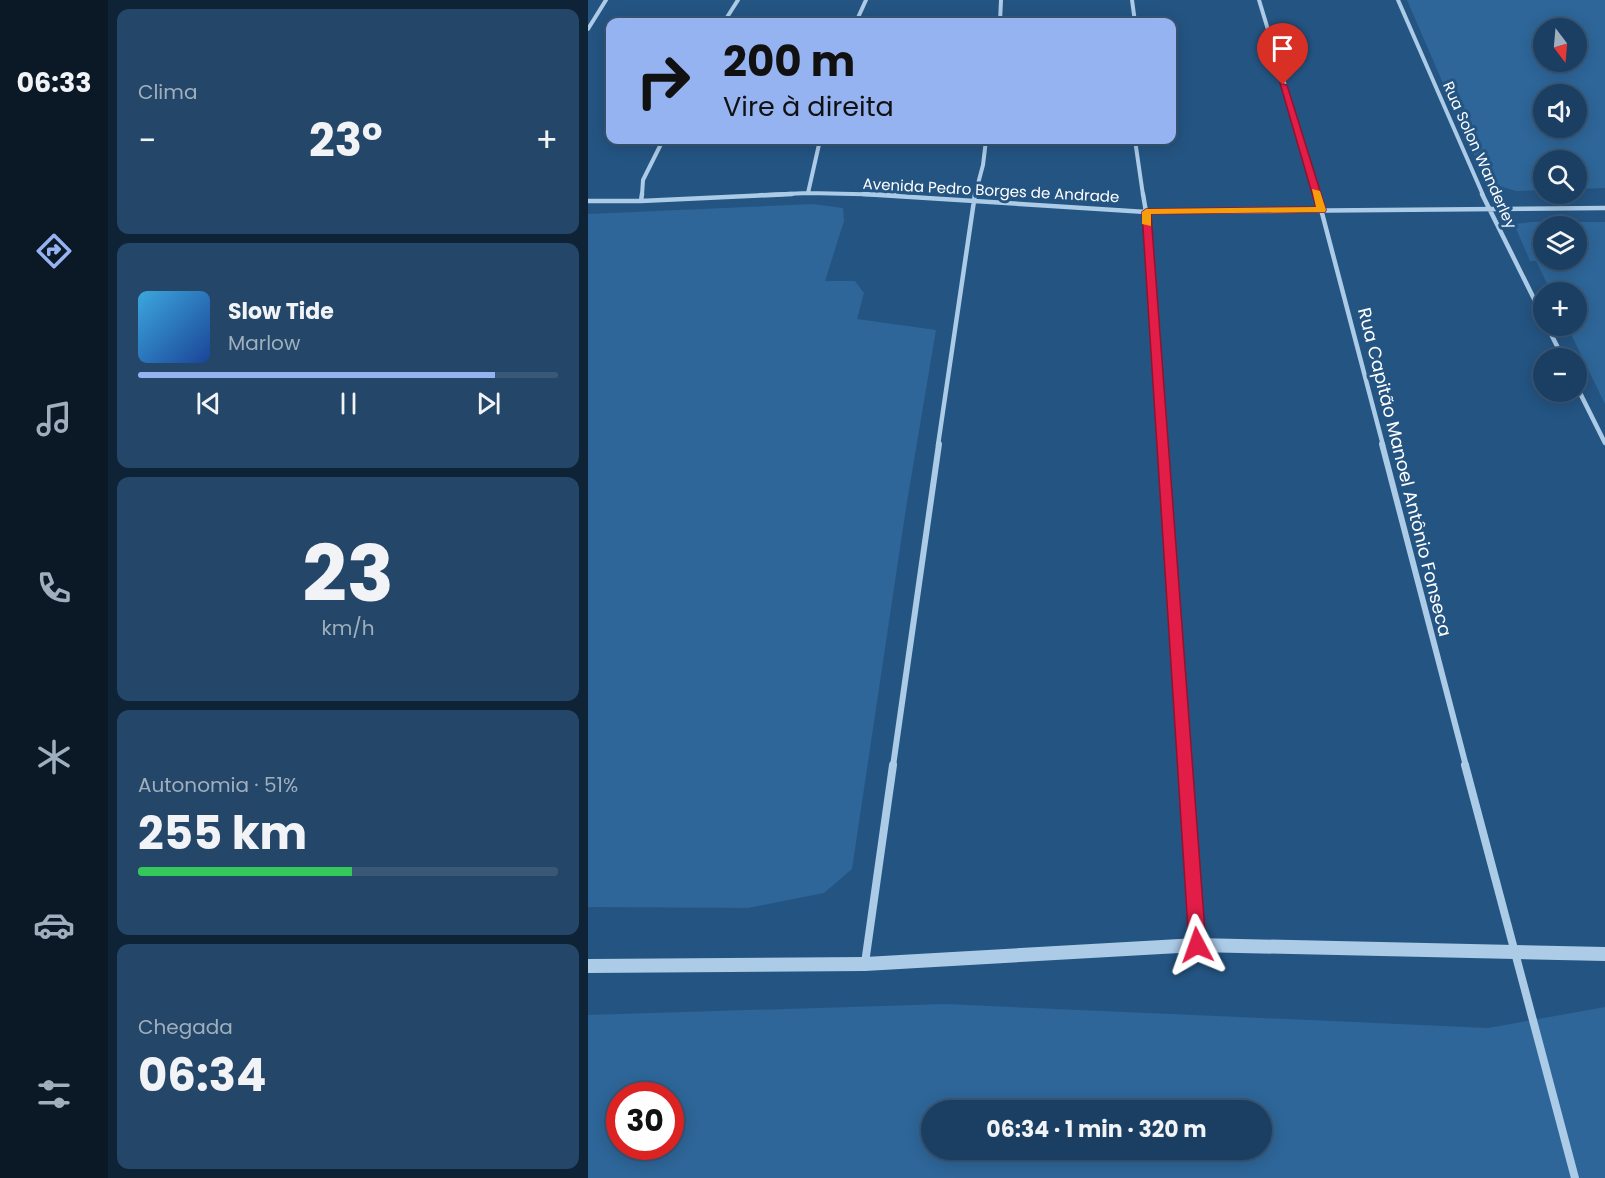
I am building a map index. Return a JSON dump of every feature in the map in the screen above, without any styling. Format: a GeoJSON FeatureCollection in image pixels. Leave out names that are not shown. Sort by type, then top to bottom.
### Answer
{"type":"FeatureCollection","features":[{"type":"Feature","properties":{"kind":"street"},"geometry":{"type":"LineString","coordinates":[[588,29],[606,0]]}},
{"type":"Feature","properties":{"kind":"street"},"geometry":{"type":"LineString","coordinates":[[727,18],[738,0]]}},
{"type":"Feature","properties":{"kind":"street"},"geometry":{"type":"LineString","coordinates":[[858,18],[866,0]]}},
{"type":"Feature","properties":{"kind":"street"},"geometry":{"type":"LineString","coordinates":[[1000,0],[1000,18]]}},
{"type":"Feature","properties":{"kind":"street"},"geometry":{"type":"LineString","coordinates":[[1132,0],[1134,18]]}},
{"type":"Feature","properties":{"kind":"street","name":"Rua Capitão Manoel Antônio Fonseca"},"geometry":{"type":"LineString","coordinates":[[1259,0],[1322,210],[1514,953],[1575,1178]]}},
{"type":"Feature","properties":{"kind":"street","name":"Rua Solon Wanderley"},"geometry":{"type":"LineString","coordinates":[[1398,0],[1489,209],[1533,297]]}},
{"type":"Feature","properties":{"kind":"street"},"geometry":{"type":"LineString","coordinates":[[640,201],[643,180],[661,144]]}},
{"type":"Feature","properties":{"kind":"street"},"geometry":{"type":"LineString","coordinates":[[808,193],[819,144]]}},
{"type":"Feature","properties":{"kind":"street"},"geometry":{"type":"LineString","coordinates":[[865,964],[973,201],[983,165],[986,144]]}},
{"type":"Feature","properties":{"kind":"street"},"geometry":{"type":"LineString","coordinates":[[1135,144],[1146,212],[1197,945]]}},
{"type":"Feature","properties":{"kind":"street","name":"Avenida Pedro Borges de Andrade"},"geometry":{"type":"LineString","coordinates":[[588,201],[640,201],[808,193],[879,195],[1146,212],[1605,208]]}},
{"type":"Feature","properties":{"kind":"street"},"geometry":{"type":"LineString","coordinates":[[1584,402],[1605,443]]}},
{"type":"Feature","properties":{"kind":"street"},"geometry":{"type":"LineString","coordinates":[[588,966],[865,964],[1197,945],[1605,954]]}},
{"type":"Feature","properties":{"kind":"shaded area"},"geometry":{"type":"Polygon","coordinates":[[[1407,0],[1605,0],[1605,188],[1587,189],[1587,150],[1533,150],[1533,190],[1516,191],[1490,183],[1474,155],[1407,0]]]}},
{"type":"Feature","properties":{"kind":"shaded area"},"geometry":{"type":"Polygon","coordinates":[[[813,204],[843,208],[844,221],[825,281],[855,281],[864,293],[857,319],[936,330],[906,508],[852,869],[824,893],[748,908],[588,907],[588,214],[813,204]]]}},
{"type":"Feature","properties":{"kind":"shaded area"},"geometry":{"type":"Polygon","coordinates":[[[1533,222],[1533,261],[1530,261],[1514,224],[1533,222]]]}},
{"type":"Feature","properties":{"kind":"shaded area"},"geometry":{"type":"Polygon","coordinates":[[[1587,222],[1605,222],[1605,404],[1587,367],[1587,348],[1578,348],[1572,336],[1587,336],[1587,282],[1546,282],[1540,270],[1587,270],[1587,222]]]}},
{"type":"Feature","properties":{"kind":"shaded area"},"geometry":{"type":"Polygon","coordinates":[[[945,1004],[1488,1028],[1605,1007],[1605,1178],[588,1178],[588,1015],[945,1004]]]}},
{"type":"Feature","properties":{"kind":"slow traffic"},"geometry":{"type":"LineString","coordinates":[[1147,224],[1146,212],[1322,210],[1316,191]]}},
{"type":"Feature","properties":{"kind":"route"},"geometry":{"type":"LineString","coordinates":[[1197,945],[1146,212],[1322,210],[1283,85]]}}]}
